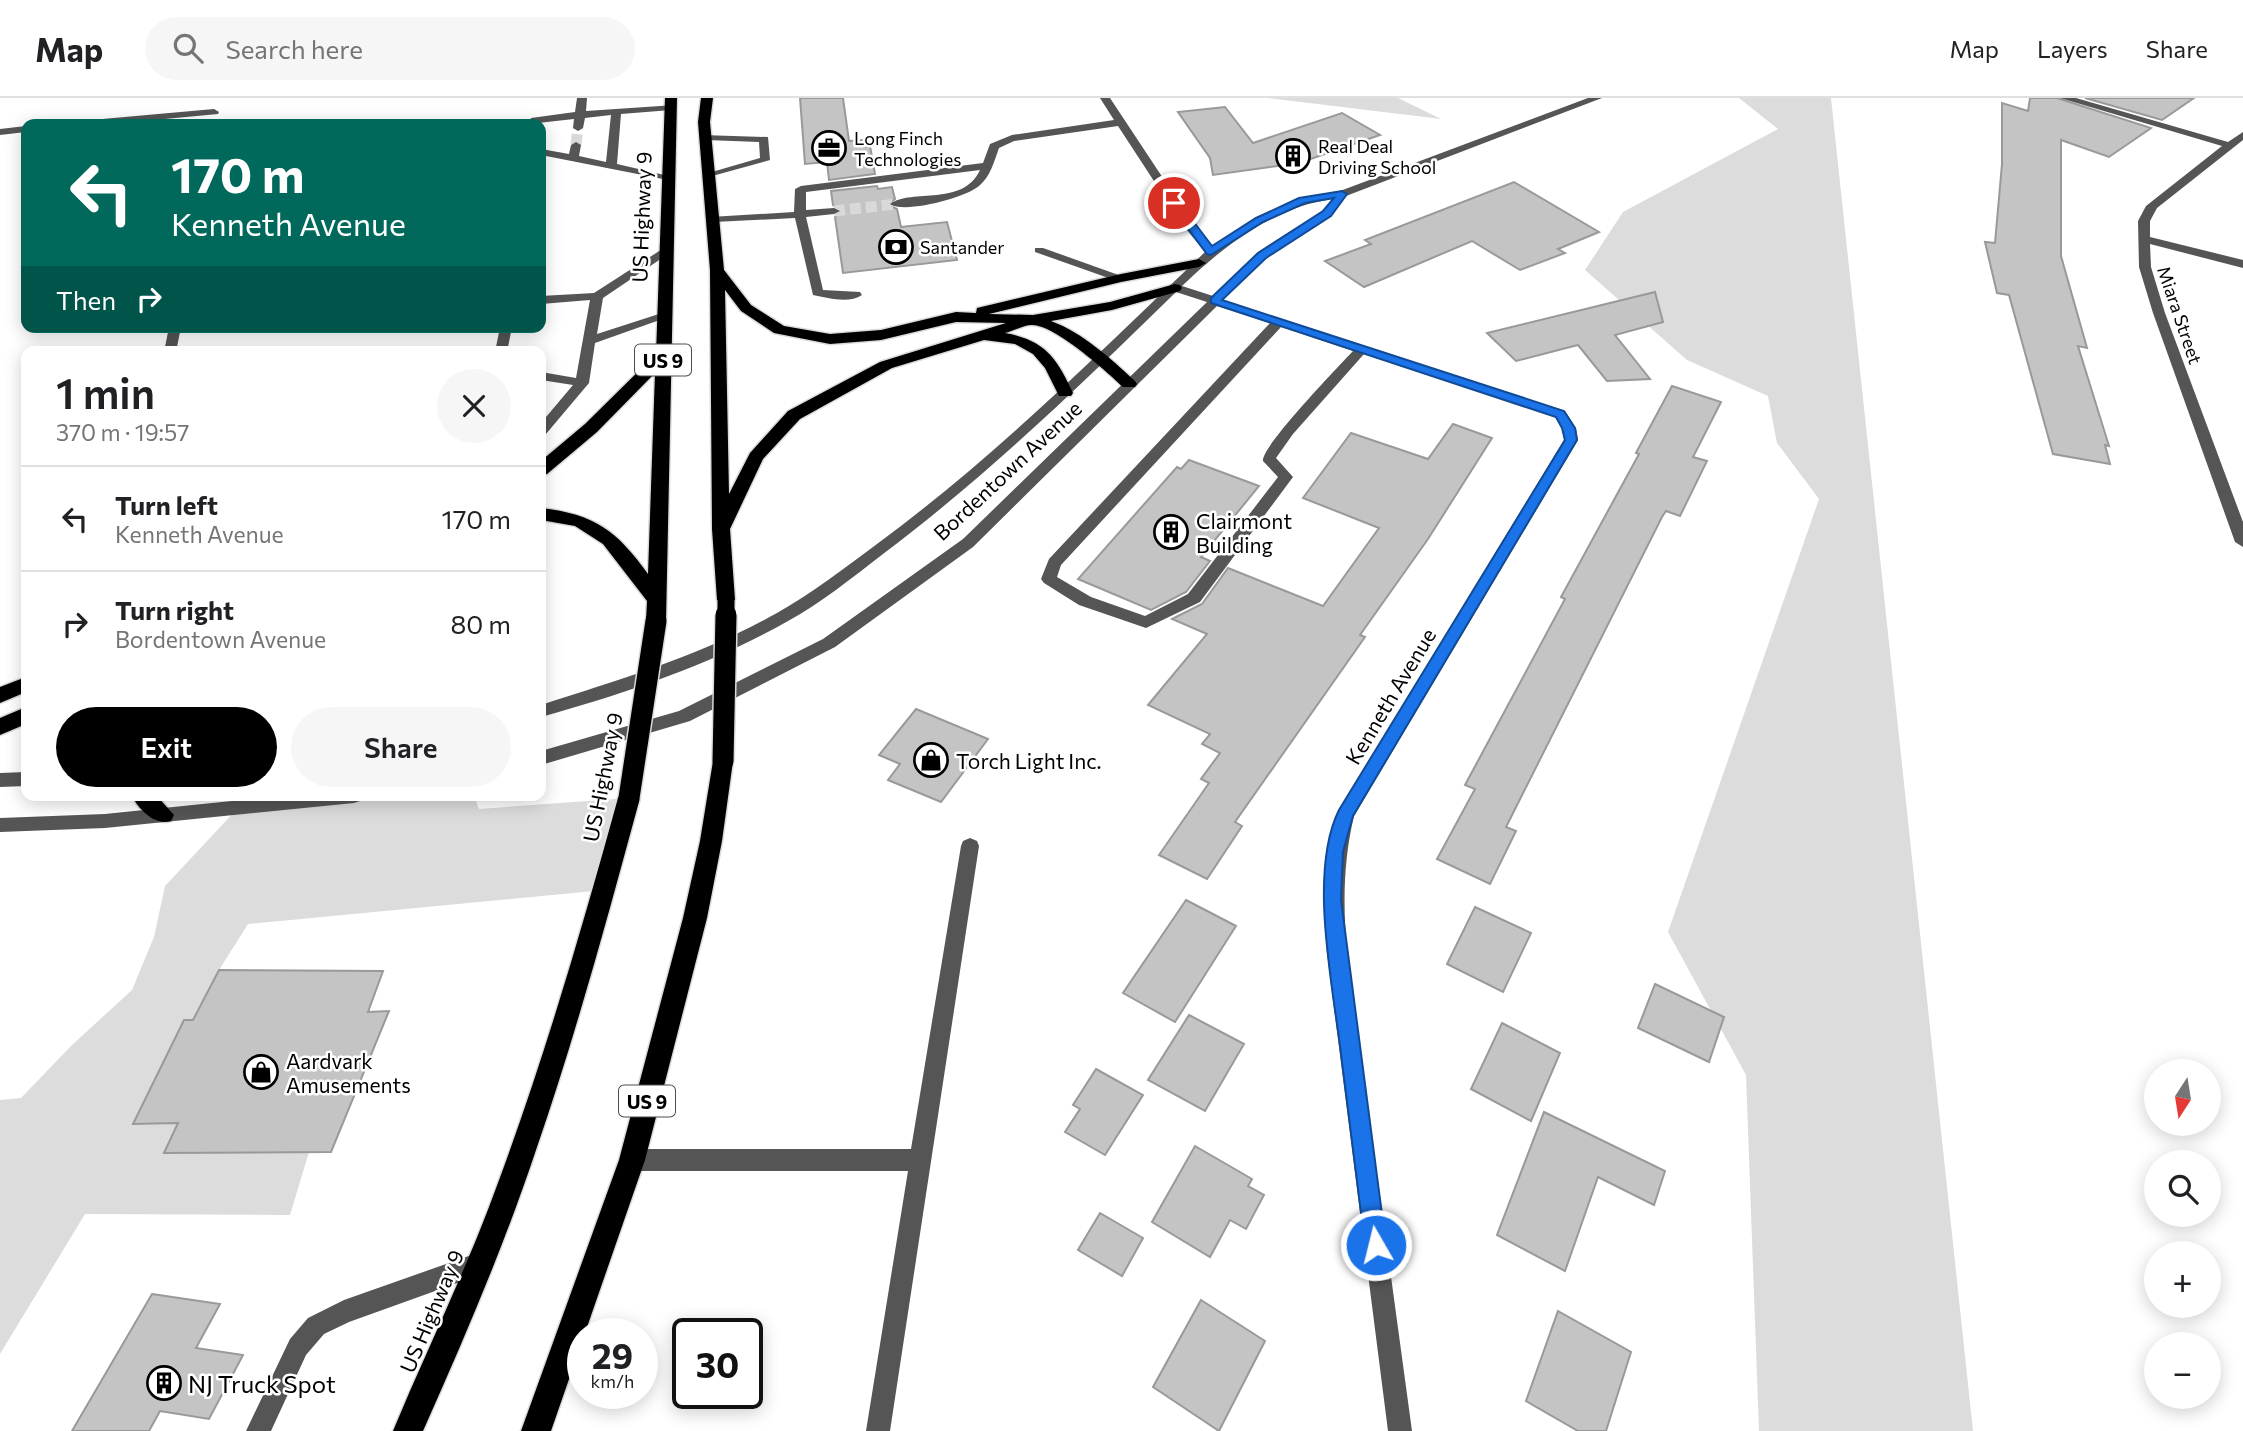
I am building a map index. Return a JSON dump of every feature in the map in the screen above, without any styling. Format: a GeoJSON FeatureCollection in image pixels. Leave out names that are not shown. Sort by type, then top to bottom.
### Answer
{"type":"FeatureCollection","features":[{"type":"Feature","properties":{"kind":"highway","name":"US 9"},"geometry":{"type":"LineString","coordinates":[[536,1431],[632,1160],[695,918],[711,841],[723,761],[726,600],[721,529],[717,270],[706,137],[707,98]]}},
{"type":"Feature","properties":{"kind":"highway","name":"US Highway 9"},"geometry":{"type":"LineString","coordinates":[[408,1431],[480,1264],[557,1047],[629,798],[656,621],[671,102]]}},
{"type":"Feature","properties":{"kind":"highway"},"geometry":{"type":"LineString","coordinates":[[717,270],[746,308],[779,330],[830,339],[869,336],[1121,278],[1199,263]]}},
{"type":"Feature","properties":{"kind":"highway"},"geometry":{"type":"LineString","coordinates":[[721,529],[756,457],[794,415],[886,365],[1033,320],[1112,306],[1175,288]]}},
{"type":"Feature","properties":{"kind":"highway"},"geometry":{"type":"LineString","coordinates":[[956,317],[1033,320],[1057,329],[1100,357],[1129,384]]}},
{"type":"Feature","properties":{"kind":"highway"},"geometry":{"type":"LineString","coordinates":[[967,340],[997,337],[1019,340],[1038,348],[1054,365],[1065,393]]}},
{"type":"Feature","properties":{"kind":"highway"},"geometry":{"type":"LineString","coordinates":[[546,466],[591,428],[664,355]]}},
{"type":"Feature","properties":{"kind":"highway"},"geometry":{"type":"LineString","coordinates":[[546,514],[566,515],[596,526],[619,548],[656,599]]}},
{"type":"Feature","properties":{"kind":"highway"},"geometry":{"type":"LineString","coordinates":[[0,695],[21,686]]}},
{"type":"Feature","properties":{"kind":"highway"},"geometry":{"type":"LineString","coordinates":[[0,727],[21,717]]}},
{"type":"Feature","properties":{"kind":"highway"},"geometry":{"type":"LineString","coordinates":[[148,801],[163,816]]}},
{"type":"Feature","properties":{"kind":"street"},"geometry":{"type":"LineString","coordinates":[[213,119],[217,98]]}},
{"type":"Feature","properties":{"kind":"street"},"geometry":{"type":"LineString","coordinates":[[578,128],[582,98]]}},
{"type":"Feature","properties":{"kind":"street"},"geometry":{"type":"LineString","coordinates":[[1105,98],[1188,223],[1211,252]]}},
{"type":"Feature","properties":{"kind":"street","name":"Bordentown Avenue"},"geometry":{"type":"LineString","coordinates":[[546,709],[679,667],[783,617],[837,581],[939,505],[1065,393],[1211,252],[1259,220],[1302,200],[1342,194],[1410,166],[1597,98]]}},
{"type":"Feature","properties":{"kind":"street"},"geometry":{"type":"LineString","coordinates":[[2065,98],[2228,145]]}},
{"type":"Feature","properties":{"kind":"street"},"geometry":{"type":"LineString","coordinates":[[544,119],[671,102]]}},
{"type":"Feature","properties":{"kind":"street"},"geometry":{"type":"LineString","coordinates":[[132,119],[214,111]]}},
{"type":"Feature","properties":{"kind":"street"},"geometry":{"type":"LineString","coordinates":[[611,166],[616,111]]}},
{"type":"Feature","properties":{"kind":"street"},"geometry":{"type":"LineString","coordinates":[[896,204],[952,195],[976,185],[985,176],[994,146],[1012,138],[1121,122]]}},
{"type":"Feature","properties":{"kind":"street"},"geometry":{"type":"LineString","coordinates":[[0,132],[21,130]]}},
{"type":"Feature","properties":{"kind":"street","name":"Miara Street"},"geometry":{"type":"LineString","coordinates":[[2243,135],[2152,206],[2144,221],[2145,267],[2159,313],[2243,542]]}},
{"type":"Feature","properties":{"kind":"street"},"geometry":{"type":"LineString","coordinates":[[706,137],[764,139],[765,160],[709,176]]}},
{"type":"Feature","properties":{"kind":"street"},"geometry":{"type":"LineString","coordinates":[[573,158],[576,145]]}},
{"type":"Feature","properties":{"kind":"street"},"geometry":{"type":"LineString","coordinates":[[546,153],[669,179]]}},
{"type":"Feature","properties":{"kind":"street"},"geometry":{"type":"LineString","coordinates":[[856,295],[834,296],[817,292],[800,215],[802,189],[987,166]]}},
{"type":"Feature","properties":{"kind":"street","name":"Bordentown Avenue"},"geometry":{"type":"LineString","coordinates":[[546,757],[684,716],[829,643],[968,543],[1262,255],[1327,213],[1342,194]]}},
{"type":"Feature","properties":{"kind":"street"},"geometry":{"type":"LineString","coordinates":[[714,219],[834,211]]}},
{"type":"Feature","properties":{"kind":"street"},"geometry":{"type":"LineString","coordinates":[[2144,239],[2243,264]]}},
{"type":"Feature","properties":{"kind":"street"},"geometry":{"type":"LineString","coordinates":[[546,300],[597,296],[667,250]]}},
{"type":"Feature","properties":{"kind":"street"},"geometry":{"type":"LineString","coordinates":[[1039,250],[1121,278]]}},
{"type":"Feature","properties":{"kind":"street","name":"Kenneth Avenue"},"geometry":{"type":"LineString","coordinates":[[1175,288],[1560,414],[1569,428],[1571,440],[1345,815],[1335,852],[1333,900],[1338,953],[1400,1431]]}},
{"type":"Feature","properties":{"kind":"street"},"geometry":{"type":"LineString","coordinates":[[546,425],[582,383],[597,296]]}},
{"type":"Feature","properties":{"kind":"street"},"geometry":{"type":"LineString","coordinates":[[588,341],[665,316]]}},
{"type":"Feature","properties":{"kind":"street"},"geometry":{"type":"LineString","coordinates":[[1278,322],[1054,563],[1049,579],[1085,601],[1146,622],[1194,598],[1286,477],[1268,458],[1288,431],[1362,349]]}},
{"type":"Feature","properties":{"kind":"street"},"geometry":{"type":"LineString","coordinates":[[546,377],[582,383]]}},
{"type":"Feature","properties":{"kind":"street"},"geometry":{"type":"LineString","coordinates":[[0,780],[21,779]]}},
{"type":"Feature","properties":{"kind":"street"},"geometry":{"type":"LineString","coordinates":[[0,825],[163,816],[306,801]]}},
{"type":"Feature","properties":{"kind":"street"},"geometry":{"type":"LineString","coordinates":[[878,1431],[970,846]]}},
{"type":"Feature","properties":{"kind":"street"},"geometry":{"type":"LineString","coordinates":[[632,1160],[922,1160]]}},
{"type":"Feature","properties":{"kind":"street"},"geometry":{"type":"LineString","coordinates":[[258,1431],[298,1346],[316,1326],[344,1312],[480,1264]]}},
{"type":"Feature","properties":{"kind":"shaded area"},"geometry":{"type":"Polygon","coordinates":[[[1267,98],[1398,98],[1441,119],[1267,98]]]}},
{"type":"Feature","properties":{"kind":"shaded area"},"geometry":{"type":"Polygon","coordinates":[[[1739,98],[1831,98],[1973,1431],[1759,1431],[1746,1075],[1668,932],[1819,499],[1777,443],[1768,396],[1687,360],[1585,270],[1623,212],[1778,129],[1739,98]]]}},
{"type":"Feature","properties":{"kind":"shaded area"},"geometry":{"type":"Polygon","coordinates":[[[629,798],[604,890],[248,924],[219,970],[193,1020],[184,1020],[133,1123],[178,1123],[165,1153],[309,1152],[290,1215],[85,1214],[0,1354],[0,1100],[21,1098],[71,1046],[132,990],[154,937],[165,886],[238,808],[306,801],[476,801],[479,809],[629,798]]]}},
{"type":"Feature","properties":{"kind":"building"},"geometry":{"type":"Polygon","coordinates":[[[800,98],[843,98],[849,141],[862,140],[864,147],[870,146],[875,174],[829,180],[827,162],[805,164],[800,98]]]}},
{"type":"Feature","properties":{"kind":"building"},"geometry":{"type":"Polygon","coordinates":[[[2030,98],[2057,98],[2151,128],[2109,157],[2061,140],[2061,256],[2087,348],[2078,346],[2109,446],[2105,445],[2110,464],[2053,454],[2009,295],[1997,293],[1985,242],[1995,243],[2002,164],[2002,103],[2028,111],[2030,98]]]}},
{"type":"Feature","properties":{"kind":"building"},"geometry":{"type":"Polygon","coordinates":[[[2085,98],[2194,98],[2162,120],[2085,98]]]}},
{"type":"Feature","properties":{"kind":"building"},"geometry":{"type":"Polygon","coordinates":[[[1225,107],[1253,143],[1342,113],[1380,135],[1299,163],[1213,175],[1210,158],[1178,112],[1225,107]]]}},
{"type":"Feature","properties":{"kind":"building"},"geometry":{"type":"Polygon","coordinates":[[[1514,182],[1599,232],[1558,249],[1565,253],[1520,270],[1472,241],[1364,287],[1325,261],[1371,244],[1365,240],[1514,182]]]}},
{"type":"Feature","properties":{"kind":"building","name":"Santander"},"geometry":{"type":"Polygon","coordinates":[[[877,186],[878,189],[892,187],[895,199],[888,205],[897,209],[901,227],[947,222],[957,260],[843,273],[835,217],[842,210],[833,205],[831,191],[877,186]]]}},
{"type":"Feature","properties":{"kind":"building"},"geometry":{"type":"Polygon","coordinates":[[[1655,292],[1663,322],[1615,335],[1650,379],[1607,381],[1578,345],[1516,361],[1487,333],[1655,292]]]}},
{"type":"Feature","properties":{"kind":"building"},"geometry":{"type":"Polygon","coordinates":[[[1672,386],[1721,402],[1693,457],[1707,461],[1680,516],[1666,511],[1662,517],[1506,827],[1516,831],[1490,884],[1437,859],[1475,789],[1465,785],[1565,599],[1561,597],[1639,454],[1636,453],[1672,386]]]}},
{"type":"Feature","properties":{"kind":"building"},"geometry":{"type":"Polygon","coordinates":[[[1453,424],[1492,438],[1428,539],[1360,635],[1365,637],[1235,822],[1242,826],[1207,879],[1159,855],[1209,783],[1201,779],[1220,753],[1202,744],[1210,734],[1148,705],[1207,634],[1172,619],[1202,604],[1228,568],[1323,606],[1379,528],[1303,498],[1351,433],[1428,459],[1453,424]]]}},
{"type":"Feature","properties":{"kind":"building","name":"Clairmont Building"},"geometry":{"type":"Polygon","coordinates":[[[1189,460],[1259,486],[1201,557],[1210,561],[1186,592],[1151,610],[1078,579],[1177,467],[1181,469],[1189,460]]]}},
{"type":"Feature","properties":{"kind":"building","name":"Torch Light Inc."},"geometry":{"type":"Polygon","coordinates":[[[916,709],[988,739],[941,802],[888,780],[900,764],[879,755],[916,709]]]}},
{"type":"Feature","properties":{"kind":"building"},"geometry":{"type":"Polygon","coordinates":[[[1186,900],[1236,926],[1175,1022],[1123,993],[1186,900]]]}},
{"type":"Feature","properties":{"kind":"building"},"geometry":{"type":"Polygon","coordinates":[[[1475,907],[1531,933],[1503,992],[1447,964],[1475,907]]]}},
{"type":"Feature","properties":{"kind":"building","name":"Aardvark Amusements"},"geometry":{"type":"Polygon","coordinates":[[[219,970],[383,971],[368,1012],[389,1011],[331,1152],[164,1153],[178,1123],[133,1124],[184,1020],[193,1020],[219,970]]]}},
{"type":"Feature","properties":{"kind":"building"},"geometry":{"type":"Polygon","coordinates":[[[1655,984],[1724,1017],[1709,1062],[1638,1028],[1655,984]]]}},
{"type":"Feature","properties":{"kind":"building"},"geometry":{"type":"Polygon","coordinates":[[[1189,1015],[1244,1044],[1205,1111],[1148,1080],[1189,1015]]]}},
{"type":"Feature","properties":{"kind":"building"},"geometry":{"type":"Polygon","coordinates":[[[1502,1023],[1560,1053],[1531,1121],[1471,1089],[1502,1023]]]}},
{"type":"Feature","properties":{"kind":"building"},"geometry":{"type":"Polygon","coordinates":[[[1096,1069],[1143,1095],[1105,1155],[1065,1132],[1080,1109],[1073,1105],[1096,1069]]]}},
{"type":"Feature","properties":{"kind":"building"},"geometry":{"type":"Polygon","coordinates":[[[1544,1112],[1665,1171],[1654,1205],[1598,1177],[1565,1271],[1497,1235],[1544,1112]]]}},
{"type":"Feature","properties":{"kind":"building"},"geometry":{"type":"Polygon","coordinates":[[[1195,1146],[1252,1179],[1248,1186],[1264,1195],[1246,1229],[1230,1220],[1210,1257],[1152,1222],[1195,1146]]]}},
{"type":"Feature","properties":{"kind":"building"},"geometry":{"type":"Polygon","coordinates":[[[1100,1213],[1143,1238],[1122,1276],[1078,1250],[1100,1213]]]}},
{"type":"Feature","properties":{"kind":"building","name":"NJ Truck Spot"},"geometry":{"type":"Polygon","coordinates":[[[152,1294],[220,1304],[196,1348],[243,1355],[209,1419],[160,1411],[149,1431],[72,1431],[152,1294]]]}},
{"type":"Feature","properties":{"kind":"building"},"geometry":{"type":"Polygon","coordinates":[[[1201,1300],[1265,1341],[1219,1431],[1153,1387],[1201,1300]]]}},
{"type":"Feature","properties":{"kind":"building"},"geometry":{"type":"Polygon","coordinates":[[[1558,1311],[1631,1352],[1606,1431],[1578,1431],[1526,1401],[1558,1311]]]}},
{"type":"Feature","properties":{"kind":"tunnel"},"geometry":{"type":"LineString","coordinates":[[576,145],[578,128]]}},
{"type":"Feature","properties":{"kind":"tunnel"},"geometry":{"type":"LineString","coordinates":[[834,211],[896,204]]}},
{"type":"Feature","properties":{"kind":"place","name":"Long Finch Technologies"},"geometry":{"type":"Point","coordinates":[829,148]}},
{"type":"Feature","properties":{"kind":"place","name":"Real Deal Driving School"},"geometry":{"type":"Point","coordinates":[1293,156]}},
{"type":"Feature","properties":{"kind":"place","name":"Santander"},"geometry":{"type":"Point","coordinates":[896,247]}},
{"type":"Feature","properties":{"kind":"place","name":"Clairmont Building"},"geometry":{"type":"Point","coordinates":[1171,532]}},
{"type":"Feature","properties":{"kind":"place","name":"Torch Light Inc."},"geometry":{"type":"Point","coordinates":[931,760]}},
{"type":"Feature","properties":{"kind":"place","name":"Aardvark Amusements"},"geometry":{"type":"Point","coordinates":[261,1072]}},
{"type":"Feature","properties":{"kind":"place","name":"NJ Truck Spot"},"geometry":{"type":"Point","coordinates":[164,1383]}},
{"type":"Feature","properties":{"kind":"route"},"geometry":{"type":"LineString","coordinates":[[1174,203],[1211,252],[1259,220],[1302,200],[1342,194],[1327,213],[1262,255],[1215,301],[1560,414],[1569,428],[1571,440],[1345,815],[1335,852],[1333,900],[1338,953],[1376,1245]]}}]}
